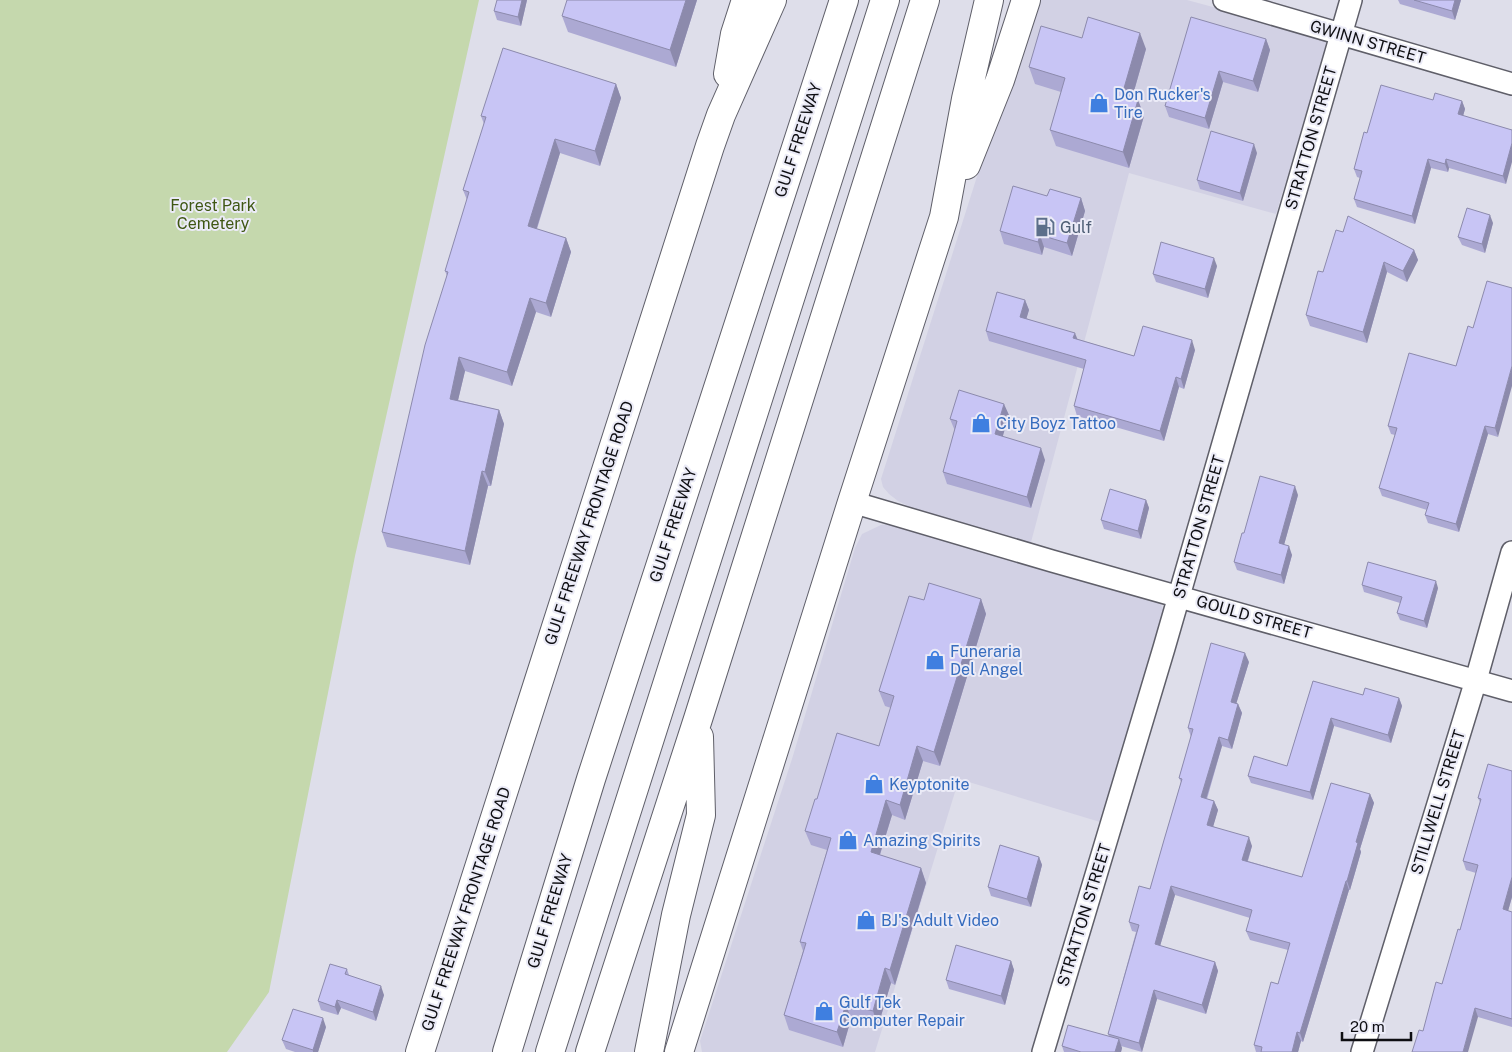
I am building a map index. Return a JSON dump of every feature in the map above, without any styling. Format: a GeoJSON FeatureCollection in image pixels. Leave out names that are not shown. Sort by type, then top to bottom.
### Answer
{"type":"FeatureCollection","features":[{"type":"Feature","properties":{"kind":"main road"},"geometry":{"type":"LineString","coordinates":[[721,114],[735,34],[746,0]]}},
{"type":"Feature","properties":{"kind":"main road","name":"GULF FREEWAY FRONTAGE ROAD"},"geometry":{"type":"LineString","coordinates":[[420,1052],[721,114],[772,0]]}},
{"type":"Feature","properties":{"kind":"main road","name":"GULF FREEWAY"},"geometry":{"type":"LineString","coordinates":[[507,1052],[597,760],[844,0]]}},
{"type":"Feature","properties":{"kind":"main road"},"geometry":{"type":"LineString","coordinates":[[550,1052],[886,0]]}},
{"type":"Feature","properties":{"kind":"main road"},"geometry":{"type":"LineString","coordinates":[[590,1052],[698,720],[925,0]]}},
{"type":"Feature","properties":{"kind":"main road"},"geometry":{"type":"LineString","coordinates":[[944,217],[966,99],[989,0]]}},
{"type":"Feature","properties":{"kind":"main road"},"geometry":{"type":"LineString","coordinates":[[679,1052],[944,217],[1000,80],[1026,0]]}},
{"type":"Feature","properties":{"kind":"main road"},"geometry":{"type":"LineString","coordinates":[[650,1052],[676,915],[701,814],[698,720]]}},
{"type":"Feature","properties":{"kind":"street","name":"GWINN STREET"},"geometry":{"type":"LineString","coordinates":[[1224,0],[1512,84]]}},
{"type":"Feature","properties":{"kind":"street","name":"STRATTON STREET"},"geometry":{"type":"LineString","coordinates":[[1043,1052],[1179,596],[1351,0]]}},
{"type":"Feature","properties":{"kind":"street","name":"GOULD STREET"},"geometry":{"type":"LineString","coordinates":[[852,502],[1052,561],[1512,690]]}},
{"type":"Feature","properties":{"kind":"street","name":"STILLWELL STREET"},"geometry":{"type":"LineString","coordinates":[[1362,1052],[1476,680],[1512,552]]}},
{"type":"Feature","properties":{"kind":"shaded area"},"geometry":{"type":"Polygon","coordinates":[[[1033,0],[1187,0],[1316,35],[1326,43],[1326,49],[1276,214],[1129,173],[1030,546],[923,513],[898,501],[889,494],[883,487],[881,479],[1033,0]]]}},
{"type":"Feature","properties":{"kind":"shaded area"},"geometry":{"type":"Polygon","coordinates":[[[893,524],[1155,598],[1160,603],[1163,615],[1100,822],[959,779],[875,1052],[702,1052],[700,1041],[792,759],[855,548],[862,534],[881,525],[893,524]]]}},
{"type":"Feature","properties":{"kind":"green space","name":"Forest Park Cemetery"},"geometry":{"type":"Polygon","coordinates":[[[0,0],[479,0],[355,556],[269,992],[227,1052],[0,1052],[0,0]]]}},
{"type":"Feature","properties":{"kind":"building"},"geometry":{"type":"Polygon","coordinates":[[[497,0],[522,0],[518,17],[494,11],[497,0]]]}},
{"type":"Feature","properties":{"kind":"building"},"geometry":{"type":"Polygon","coordinates":[[[567,0],[686,0],[670,50],[562,16],[567,0]]]}},
{"type":"Feature","properties":{"kind":"building"},"geometry":{"type":"Polygon","coordinates":[[[1414,0],[1455,0],[1452,11],[1414,0]]]}},
{"type":"Feature","properties":{"kind":"building","name":"Don Rucker's Tire"},"geometry":{"type":"Polygon","coordinates":[[[1088,17],[1140,33],[1122,95],[1138,100],[1123,152],[1050,130],[1065,78],[1029,67],[1041,26],[1082,38],[1088,17]]]}},
{"type":"Feature","properties":{"kind":"building"},"geometry":{"type":"Polygon","coordinates":[[[1191,17],[1266,39],[1253,81],[1219,71],[1205,118],[1165,106],[1191,17]]]}},
{"type":"Feature","properties":{"kind":"building"},"geometry":{"type":"Polygon","coordinates":[[[503,48],[616,84],[595,151],[555,139],[528,226],[566,238],[546,303],[530,298],[507,372],[459,357],[450,399],[499,410],[485,472],[482,471],[465,551],[382,532],[425,345],[448,272],[445,271],[469,192],[463,190],[486,117],[481,116],[503,48]]]}},
{"type":"Feature","properties":{"kind":"building"},"geometry":{"type":"Polygon","coordinates":[[[1381,85],[1433,100],[1435,93],[1462,101],[1458,114],[1512,130],[1512,143],[1503,176],[1446,159],[1445,164],[1428,159],[1412,216],[1354,199],[1362,171],[1354,169],[1364,132],[1367,133],[1381,85]]]}},
{"type":"Feature","properties":{"kind":"building"},"geometry":{"type":"Polygon","coordinates":[[[1211,131],[1254,144],[1240,193],[1197,180],[1211,131]]]}},
{"type":"Feature","properties":{"kind":"building","name":"Gulf"},"geometry":{"type":"Polygon","coordinates":[[[1013,186],[1047,196],[1050,189],[1081,198],[1067,243],[1040,235],[1038,242],[1000,231],[1013,186]]]}},
{"type":"Feature","properties":{"kind":"building"},"geometry":{"type":"Polygon","coordinates":[[[1467,208],[1490,215],[1482,244],[1458,237],[1467,208]]]}},
{"type":"Feature","properties":{"kind":"building"},"geometry":{"type":"Polygon","coordinates":[[[1348,216],[1414,250],[1403,271],[1384,262],[1363,332],[1306,315],[1318,271],[1323,272],[1336,230],[1343,232],[1348,216]]]}},
{"type":"Feature","properties":{"kind":"building"},"geometry":{"type":"Polygon","coordinates":[[[1161,242],[1214,258],[1205,289],[1153,274],[1161,242]]]}},
{"type":"Feature","properties":{"kind":"building"},"geometry":{"type":"Polygon","coordinates":[[[1487,281],[1512,288],[1512,366],[1495,428],[1485,426],[1456,524],[1425,515],[1429,503],[1379,488],[1397,428],[1388,426],[1409,353],[1456,366],[1468,326],[1473,328],[1487,281]]]}},
{"type":"Feature","properties":{"kind":"building"},"geometry":{"type":"Polygon","coordinates":[[[997,292],[1025,300],[1020,317],[1075,333],[1073,338],[1134,356],[1143,326],[1192,340],[1181,379],[1176,377],[1160,431],[1074,406],[1086,360],[986,331],[997,292]]]}},
{"type":"Feature","properties":{"kind":"building"},"geometry":{"type":"Polygon","coordinates":[[[959,390],[1004,404],[995,434],[1041,448],[1027,497],[943,472],[957,421],[950,419],[959,390]]]}},
{"type":"Feature","properties":{"kind":"building"},"geometry":{"type":"Polygon","coordinates":[[[1260,476],[1295,486],[1279,543],[1289,546],[1281,575],[1234,562],[1260,476]]]}},
{"type":"Feature","properties":{"kind":"building"},"geometry":{"type":"Polygon","coordinates":[[[1110,489],[1146,500],[1138,531],[1101,520],[1110,489]]]}},
{"type":"Feature","properties":{"kind":"building"},"geometry":{"type":"Polygon","coordinates":[[[1368,562],[1436,581],[1424,621],[1397,613],[1402,597],[1362,585],[1368,562]]]}},
{"type":"Feature","properties":{"kind":"building"},"geometry":{"type":"Polygon","coordinates":[[[929,583],[981,599],[934,752],[917,746],[900,805],[886,800],[871,852],[921,868],[890,970],[885,968],[873,1011],[846,1004],[837,1032],[784,1015],[806,943],[800,942],[831,838],[805,831],[837,733],[879,746],[894,696],[879,691],[909,596],[924,600],[929,583]]]}},
{"type":"Feature","properties":{"kind":"building"},"geometry":{"type":"Polygon","coordinates":[[[1211,643],[1245,653],[1231,702],[1238,704],[1228,740],[1219,737],[1201,797],[1214,801],[1207,825],[1249,837],[1242,860],[1302,877],[1331,783],[1370,794],[1347,881],[1300,1033],[1297,1032],[1292,1052],[1261,1052],[1262,1047],[1254,1045],[1271,982],[1278,984],[1290,943],[1246,931],[1252,910],[1171,886],[1155,944],[1215,962],[1202,1005],[1154,990],[1139,1043],[1108,1034],[1139,925],[1129,922],[1139,886],[1150,889],[1182,779],[1179,778],[1193,729],[1188,728],[1211,643]]]}},
{"type":"Feature","properties":{"kind":"building"},"geometry":{"type":"Polygon","coordinates":[[[1313,681],[1363,695],[1365,688],[1399,698],[1388,735],[1331,718],[1310,792],[1248,776],[1254,756],[1287,766],[1313,681]]]}},
{"type":"Feature","properties":{"kind":"building"},"geometry":{"type":"Polygon","coordinates":[[[1488,764],[1512,771],[1512,877],[1503,909],[1512,912],[1512,1019],[1475,1008],[1463,1052],[1412,1052],[1419,1030],[1423,1031],[1436,982],[1442,984],[1458,929],[1460,930],[1478,865],[1463,861],[1481,799],[1478,798],[1488,764]]]}},
{"type":"Feature","properties":{"kind":"building"},"geometry":{"type":"Polygon","coordinates":[[[1000,845],[1039,857],[1027,899],[988,887],[1000,845]]]}},
{"type":"Feature","properties":{"kind":"building"},"geometry":{"type":"Polygon","coordinates":[[[956,945],[1011,961],[1001,996],[946,980],[956,945]]]}},
{"type":"Feature","properties":{"kind":"building"},"geometry":{"type":"Polygon","coordinates":[[[330,964],[347,969],[345,974],[381,986],[373,1012],[337,1000],[335,1007],[318,1001],[330,964]]]}},
{"type":"Feature","properties":{"kind":"building"},"geometry":{"type":"Polygon","coordinates":[[[293,1009],[323,1018],[313,1050],[282,1040],[293,1009]]]}},
{"type":"Feature","properties":{"kind":"building"},"geometry":{"type":"Polygon","coordinates":[[[1068,1025],[1119,1039],[1115,1052],[1081,1052],[1062,1046],[1068,1025]]]}},
{"type":"Feature","properties":{"kind":"place","name":"Don Rucker's Tire"},"geometry":{"type":"Point","coordinates":[1099,103]}},
{"type":"Feature","properties":{"kind":"place","name":"Gulf"},"geometry":{"type":"Point","coordinates":[1045,227]}},
{"type":"Feature","properties":{"kind":"place","name":"City Boyz Tattoo"},"geometry":{"type":"Point","coordinates":[981,423]}},
{"type":"Feature","properties":{"kind":"place","name":"Funeraria Del Angel"},"geometry":{"type":"Point","coordinates":[935,660]}},
{"type":"Feature","properties":{"kind":"place","name":"Keyptonite"},"geometry":{"type":"Point","coordinates":[874,784]}},
{"type":"Feature","properties":{"kind":"place","name":"Amazing Spirits"},"geometry":{"type":"Point","coordinates":[848,840]}},
{"type":"Feature","properties":{"kind":"place","name":"BJ's Adult Video"},"geometry":{"type":"Point","coordinates":[866,920]}},
{"type":"Feature","properties":{"kind":"place","name":"Gulf Tek Computer Repair"},"geometry":{"type":"Point","coordinates":[824,1011]}}]}
